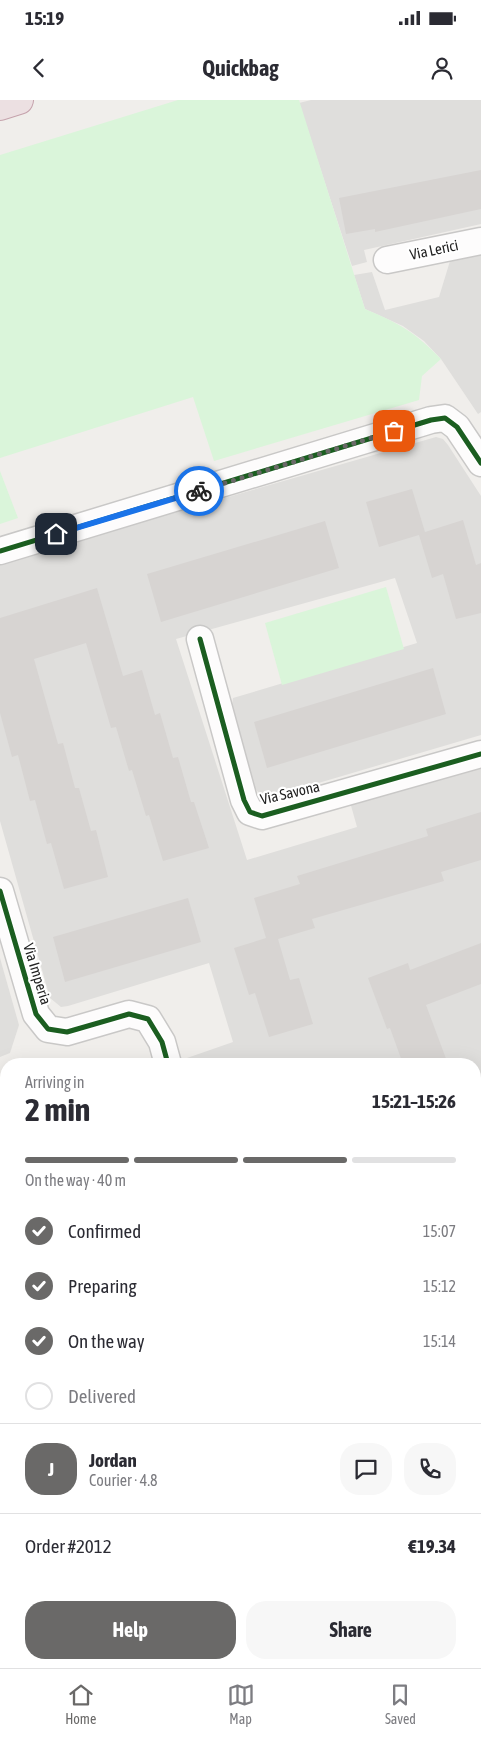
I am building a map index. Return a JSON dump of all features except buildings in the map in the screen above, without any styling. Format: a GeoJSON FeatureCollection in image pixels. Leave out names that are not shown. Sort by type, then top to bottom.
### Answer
{"type":"FeatureCollection","features":[{"type":"Feature","properties":{"kind":"highway"},"geometry":{"type":"LineString","coordinates":[[0,106],[19,100]]}},
{"type":"Feature","properties":{"kind":"street","name":"Via Lerici"},"geometry":{"type":"LineString","coordinates":[[387,260],[481,241]]}},
{"type":"Feature","properties":{"kind":"street"},"geometry":{"type":"LineString","coordinates":[[0,552],[431,420],[446,418],[457,427],[481,463]]}},
{"type":"Feature","properties":{"kind":"street","name":"Via Savona"},"geometry":{"type":"LineString","coordinates":[[200,639],[244,800],[250,812],[262,816],[481,754]]}},
{"type":"Feature","properties":{"kind":"street","name":"Via Imperia"},"geometry":{"type":"LineString","coordinates":[[0,891],[36,1014],[48,1029],[67,1032],[129,1014],[148,1019],[162,1042],[166,1058]]}},
{"type":"Feature","properties":{"kind":"shaded area"},"geometry":{"type":"Polygon","coordinates":[[[311,100],[481,100],[481,224],[364,250],[367,262],[352,266],[299,103],[311,100]]]}},
{"type":"Feature","properties":{"kind":"shaded area"},"geometry":{"type":"Polygon","coordinates":[[[481,254],[481,412],[478,414],[441,359],[424,341],[403,326],[365,309],[354,275],[372,272],[385,310],[439,297],[450,261],[481,254]]]}},
{"type":"Feature","properties":{"kind":"shaded area"},"geometry":{"type":"Polygon","coordinates":[[[436,437],[443,439],[481,496],[481,735],[271,797],[264,796],[257,791],[253,784],[232,705],[233,698],[417,643],[395,578],[176,639],[247,860],[357,827],[350,802],[481,764],[481,1058],[187,1058],[233,1042],[209,963],[68,1006],[61,1007],[50,998],[0,821],[0,563],[436,437]]]}},
{"type":"Feature","properties":{"kind":"shaded area"},"geometry":{"type":"Polygon","coordinates":[[[0,958],[19,1025],[10,1053],[0,1057],[0,958]]]}},
{"type":"Feature","properties":{"kind":"green space"},"geometry":{"type":"Polygon","coordinates":[[[178,100],[299,100],[365,309],[388,319],[406,330],[423,342],[441,359],[422,376],[419,400],[214,461],[193,397],[0,458],[0,155],[178,100]]]}},
{"type":"Feature","properties":{"kind":"green space"},"geometry":{"type":"Polygon","coordinates":[[[0,471],[18,518],[0,524],[0,471]]]}},
{"type":"Feature","properties":{"kind":"green space"},"geometry":{"type":"Polygon","coordinates":[[[386,587],[404,649],[282,685],[265,623],[386,587]]]}},
{"type":"Feature","properties":{"kind":"cycle path"},"geometry":{"type":"LineString","coordinates":[[0,551],[431,420],[445,418],[457,427],[481,463]]}},
{"type":"Feature","properties":{"kind":"cycle path"},"geometry":{"type":"LineString","coordinates":[[200,639],[244,800],[250,812],[262,816],[481,754]]}},
{"type":"Feature","properties":{"kind":"cycle path"},"geometry":{"type":"LineString","coordinates":[[0,891],[36,1014],[48,1029],[67,1032],[129,1014],[148,1019],[162,1042],[166,1058]]}},
{"type":"Feature","properties":{"kind":"way so far"},"geometry":{"type":"LineString","coordinates":[[199,491],[394,431]]}},
{"type":"Feature","properties":{"kind":"route"},"geometry":{"type":"LineString","coordinates":[[56,534],[199,491]]}}]}
